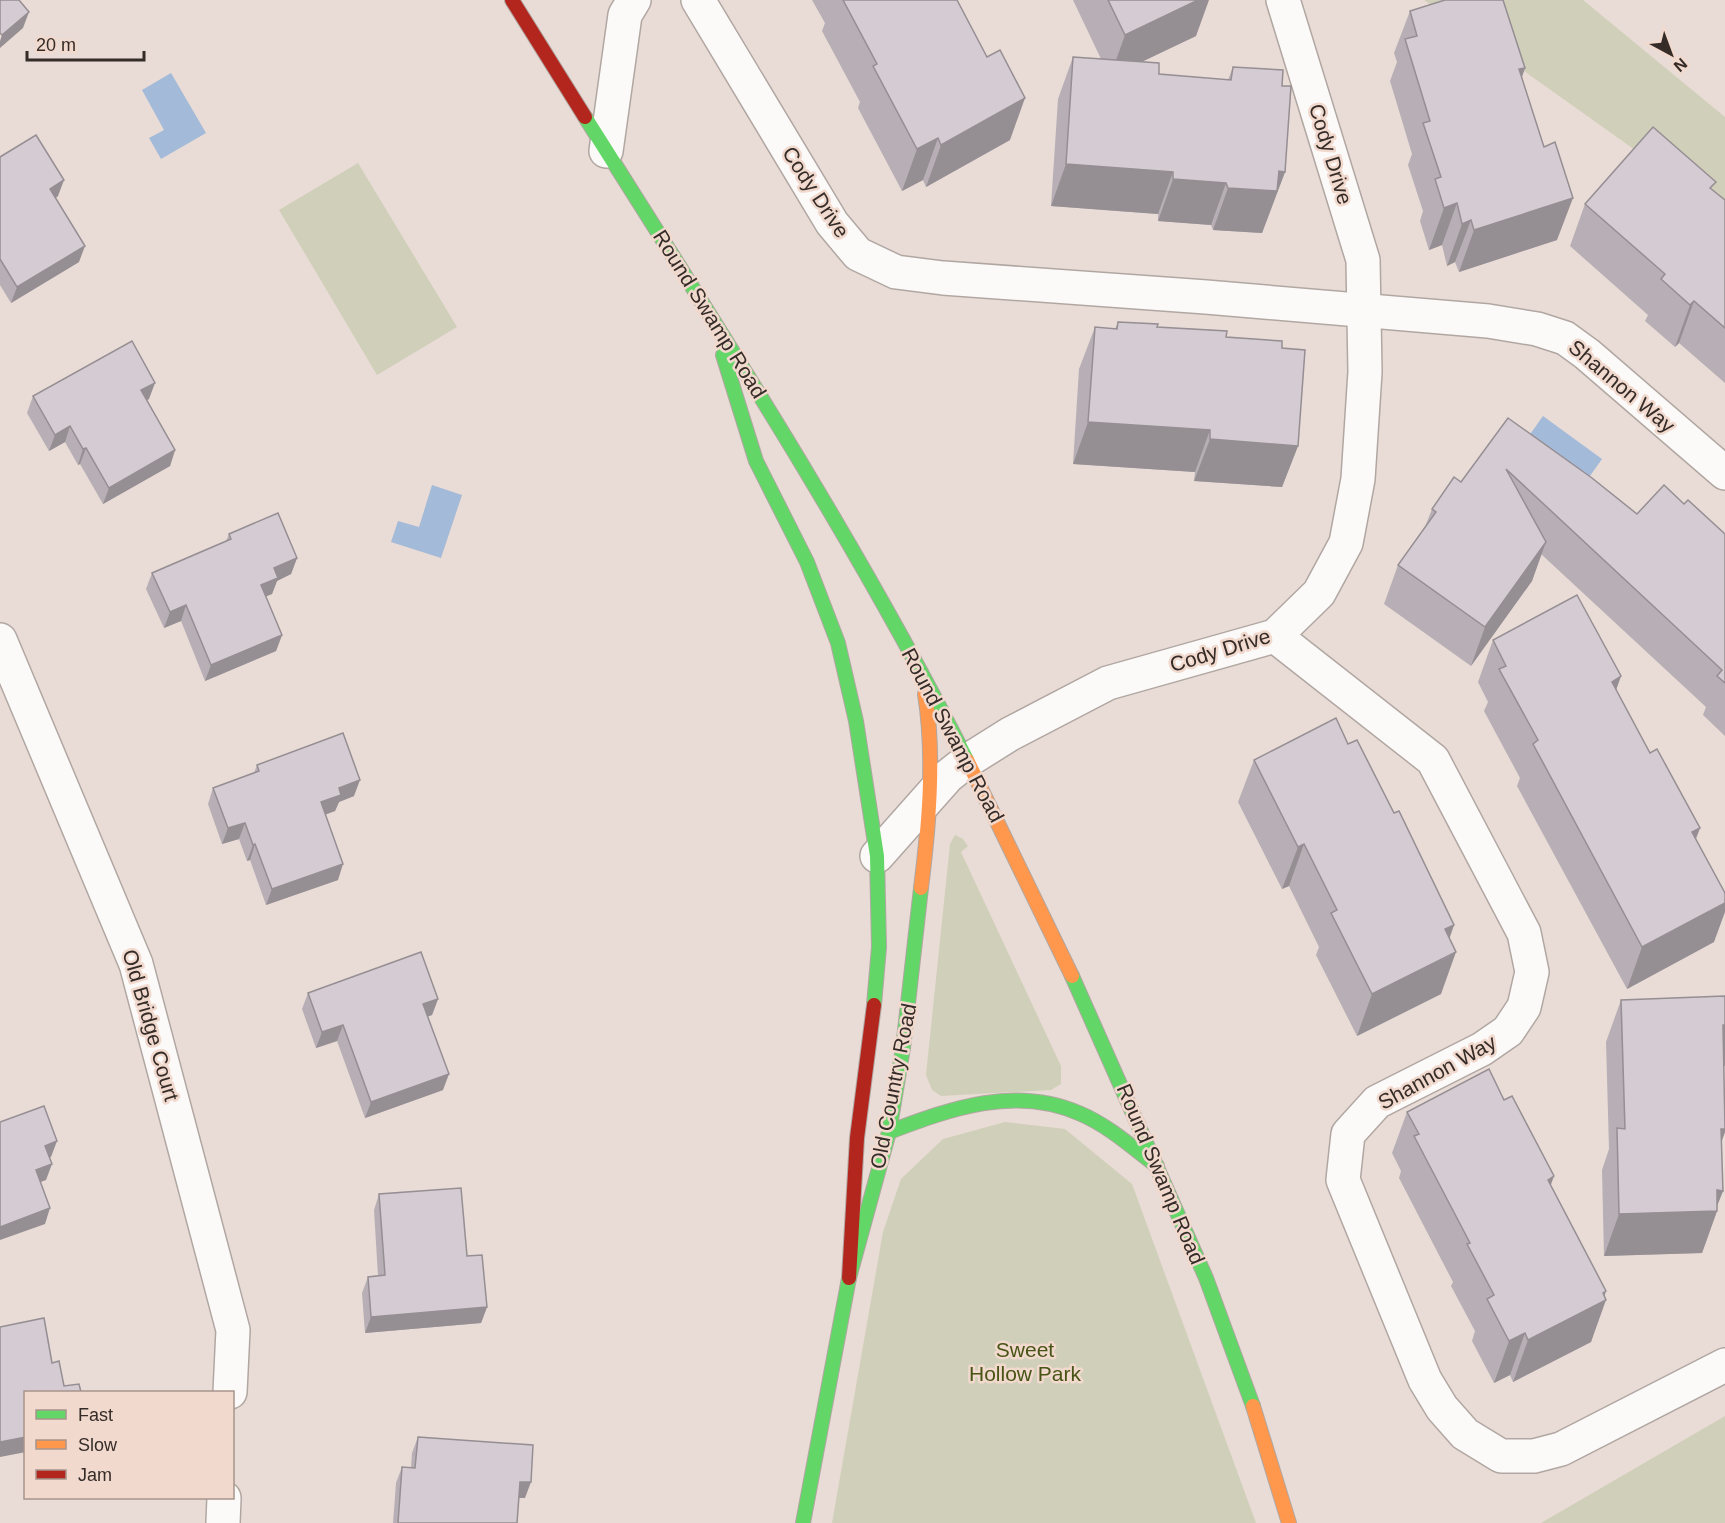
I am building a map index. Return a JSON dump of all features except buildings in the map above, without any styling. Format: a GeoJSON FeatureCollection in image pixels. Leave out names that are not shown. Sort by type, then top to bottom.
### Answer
{"type":"FeatureCollection","features":[{"type":"Feature","properties":{"kind":"main road","name":"Round Swamp Road"},"geometry":{"type":"LineString","coordinates":[[512,0],[708,308],[842,530],[967,761],[1044,913],[1112,1060],[1157,1166],[1226,1330],[1260,1426],[1288,1523]]}},
{"type":"Feature","properties":{"kind":"main road"},"geometry":{"type":"LineString","coordinates":[[708,308],[756,461],[807,562],[838,643],[856,721],[877,856],[879,947],[870,1042],[857,1138],[849,1278]]}},
{"type":"Feature","properties":{"kind":"main road","name":"Old Country Road"},"geometry":{"type":"LineString","coordinates":[[803,1523],[849,1278],[889,1132],[910,995],[929,796],[929,720],[923,678]]}},
{"type":"Feature","properties":{"kind":"main road"},"geometry":{"type":"LineString","coordinates":[[889,1132],[942,1112],[990,1100],[1013,1098],[1038,1100],[1080,1113],[1107,1129],[1157,1166]]}},
{"type":"Feature","properties":{"kind":"street"},"geometry":{"type":"LineString","coordinates":[[606,151],[625,15],[634,0]]}},
{"type":"Feature","properties":{"kind":"street","name":"Cody Drive"},"geometry":{"type":"LineString","coordinates":[[698,0],[832,223],[858,254],[896,272],[943,278],[1364,311]]}},
{"type":"Feature","properties":{"kind":"street","name":"Cody Drive"},"geometry":{"type":"LineString","coordinates":[[877,856],[929,796],[967,761],[1017,731],[1108,683],[1275,636],[1319,593],[1346,543],[1358,480],[1365,372],[1363,260],[1283,0]]}},
{"type":"Feature","properties":{"kind":"street","name":"Shannon Way"},"geometry":{"type":"LineString","coordinates":[[1364,311],[1488,321],[1537,329],[1565,338],[1587,354],[1725,473]]}},
{"type":"Feature","properties":{"kind":"street","name":"Shannon Way"},"geometry":{"type":"LineString","coordinates":[[1275,636],[1432,760],[1524,933],[1532,972],[1524,1007],[1508,1031],[1482,1049],[1377,1102],[1348,1134],[1343,1180],[1425,1380],[1442,1408],[1466,1434],[1501,1456],[1534,1456],[1561,1449],[1725,1365]]}},
{"type":"Feature","properties":{"kind":"street","name":"Old Bridge Court"},"geometry":{"type":"LineString","coordinates":[[0,640],[136,964],[233,1330],[230,1391]]}},
{"type":"Feature","properties":{"kind":"street"},"geometry":{"type":"LineString","coordinates":[[223,1523],[224,1499]]}},
{"type":"Feature","properties":{"kind":"green space"},"geometry":{"type":"Polygon","coordinates":[[[1424,0],[1583,0],[1725,117],[1725,214],[1424,0]]]}},
{"type":"Feature","properties":{"kind":"green space"},"geometry":{"type":"Polygon","coordinates":[[[358,163],[457,327],[377,375],[279,210],[358,163]]]}},
{"type":"Feature","properties":{"kind":"green space"},"geometry":{"type":"Polygon","coordinates":[[[955,835],[963,839],[968,846],[961,852],[1061,1066],[1061,1084],[1051,1090],[941,1096],[932,1090],[926,1075],[950,844],[955,835]]]}},
{"type":"Feature","properties":{"kind":"green space","name":"Sweet Hollow Park"},"geometry":{"type":"Polygon","coordinates":[[[1005,1122],[1065,1129],[1132,1184],[1256,1523],[832,1523],[883,1232],[901,1179],[943,1139],[1005,1122]]]}},
{"type":"Feature","properties":{"kind":"green space"},"geometry":{"type":"Polygon","coordinates":[[[1725,1416],[1725,1523],[1541,1523],[1725,1416]]]}},
{"type":"Feature","properties":{"kind":"water"},"geometry":{"type":"Polygon","coordinates":[[[171,73],[206,133],[161,159],[149,138],[164,130],[142,90],[171,73]]]}},
{"type":"Feature","properties":{"kind":"water"},"geometry":{"type":"Polygon","coordinates":[[[1543,416],[1602,459],[1580,490],[1521,447],[1543,416]]]}},
{"type":"Feature","properties":{"kind":"water"},"geometry":{"type":"Polygon","coordinates":[[[432,485],[462,495],[441,558],[391,542],[398,521],[419,527],[432,485]]]}},
{"type":"Feature","properties":{"kind":"traffic: fast"},"geometry":{"type":"LineString","coordinates":[[585,117],[735,354],[832,514],[924,677],[967,760]]}},
{"type":"Feature","properties":{"kind":"traffic: fast"},"geometry":{"type":"LineString","coordinates":[[723,355],[756,461],[807,562],[838,643],[856,721],[877,856],[879,947],[874,1005]]}},
{"type":"Feature","properties":{"kind":"traffic: fast"},"geometry":{"type":"LineString","coordinates":[[803,1523],[849,1278],[889,1132],[903,1048],[921,888]]}},
{"type":"Feature","properties":{"kind":"traffic: fast"},"geometry":{"type":"LineString","coordinates":[[1072,976],[1206,1278],[1253,1406]]}},
{"type":"Feature","properties":{"kind":"traffic: fast"},"geometry":{"type":"LineString","coordinates":[[889,1132],[960,1108],[984,1103],[1032,1101],[1057,1105],[1091,1119],[1157,1166]]}},
{"type":"Feature","properties":{"kind":"traffic: slow"},"geometry":{"type":"LineString","coordinates":[[921,888],[930,791],[930,742],[925,694]]}},
{"type":"Feature","properties":{"kind":"traffic: slow"},"geometry":{"type":"LineString","coordinates":[[967,760],[1072,976]]}},
{"type":"Feature","properties":{"kind":"traffic: slow"},"geometry":{"type":"LineString","coordinates":[[1253,1406],[1289,1523]]}},
{"type":"Feature","properties":{"kind":"traffic: jam"},"geometry":{"type":"LineString","coordinates":[[512,0],[585,117]]}},
{"type":"Feature","properties":{"kind":"traffic: jam"},"geometry":{"type":"LineString","coordinates":[[849,1278],[857,1138],[874,1005]]}}]}
